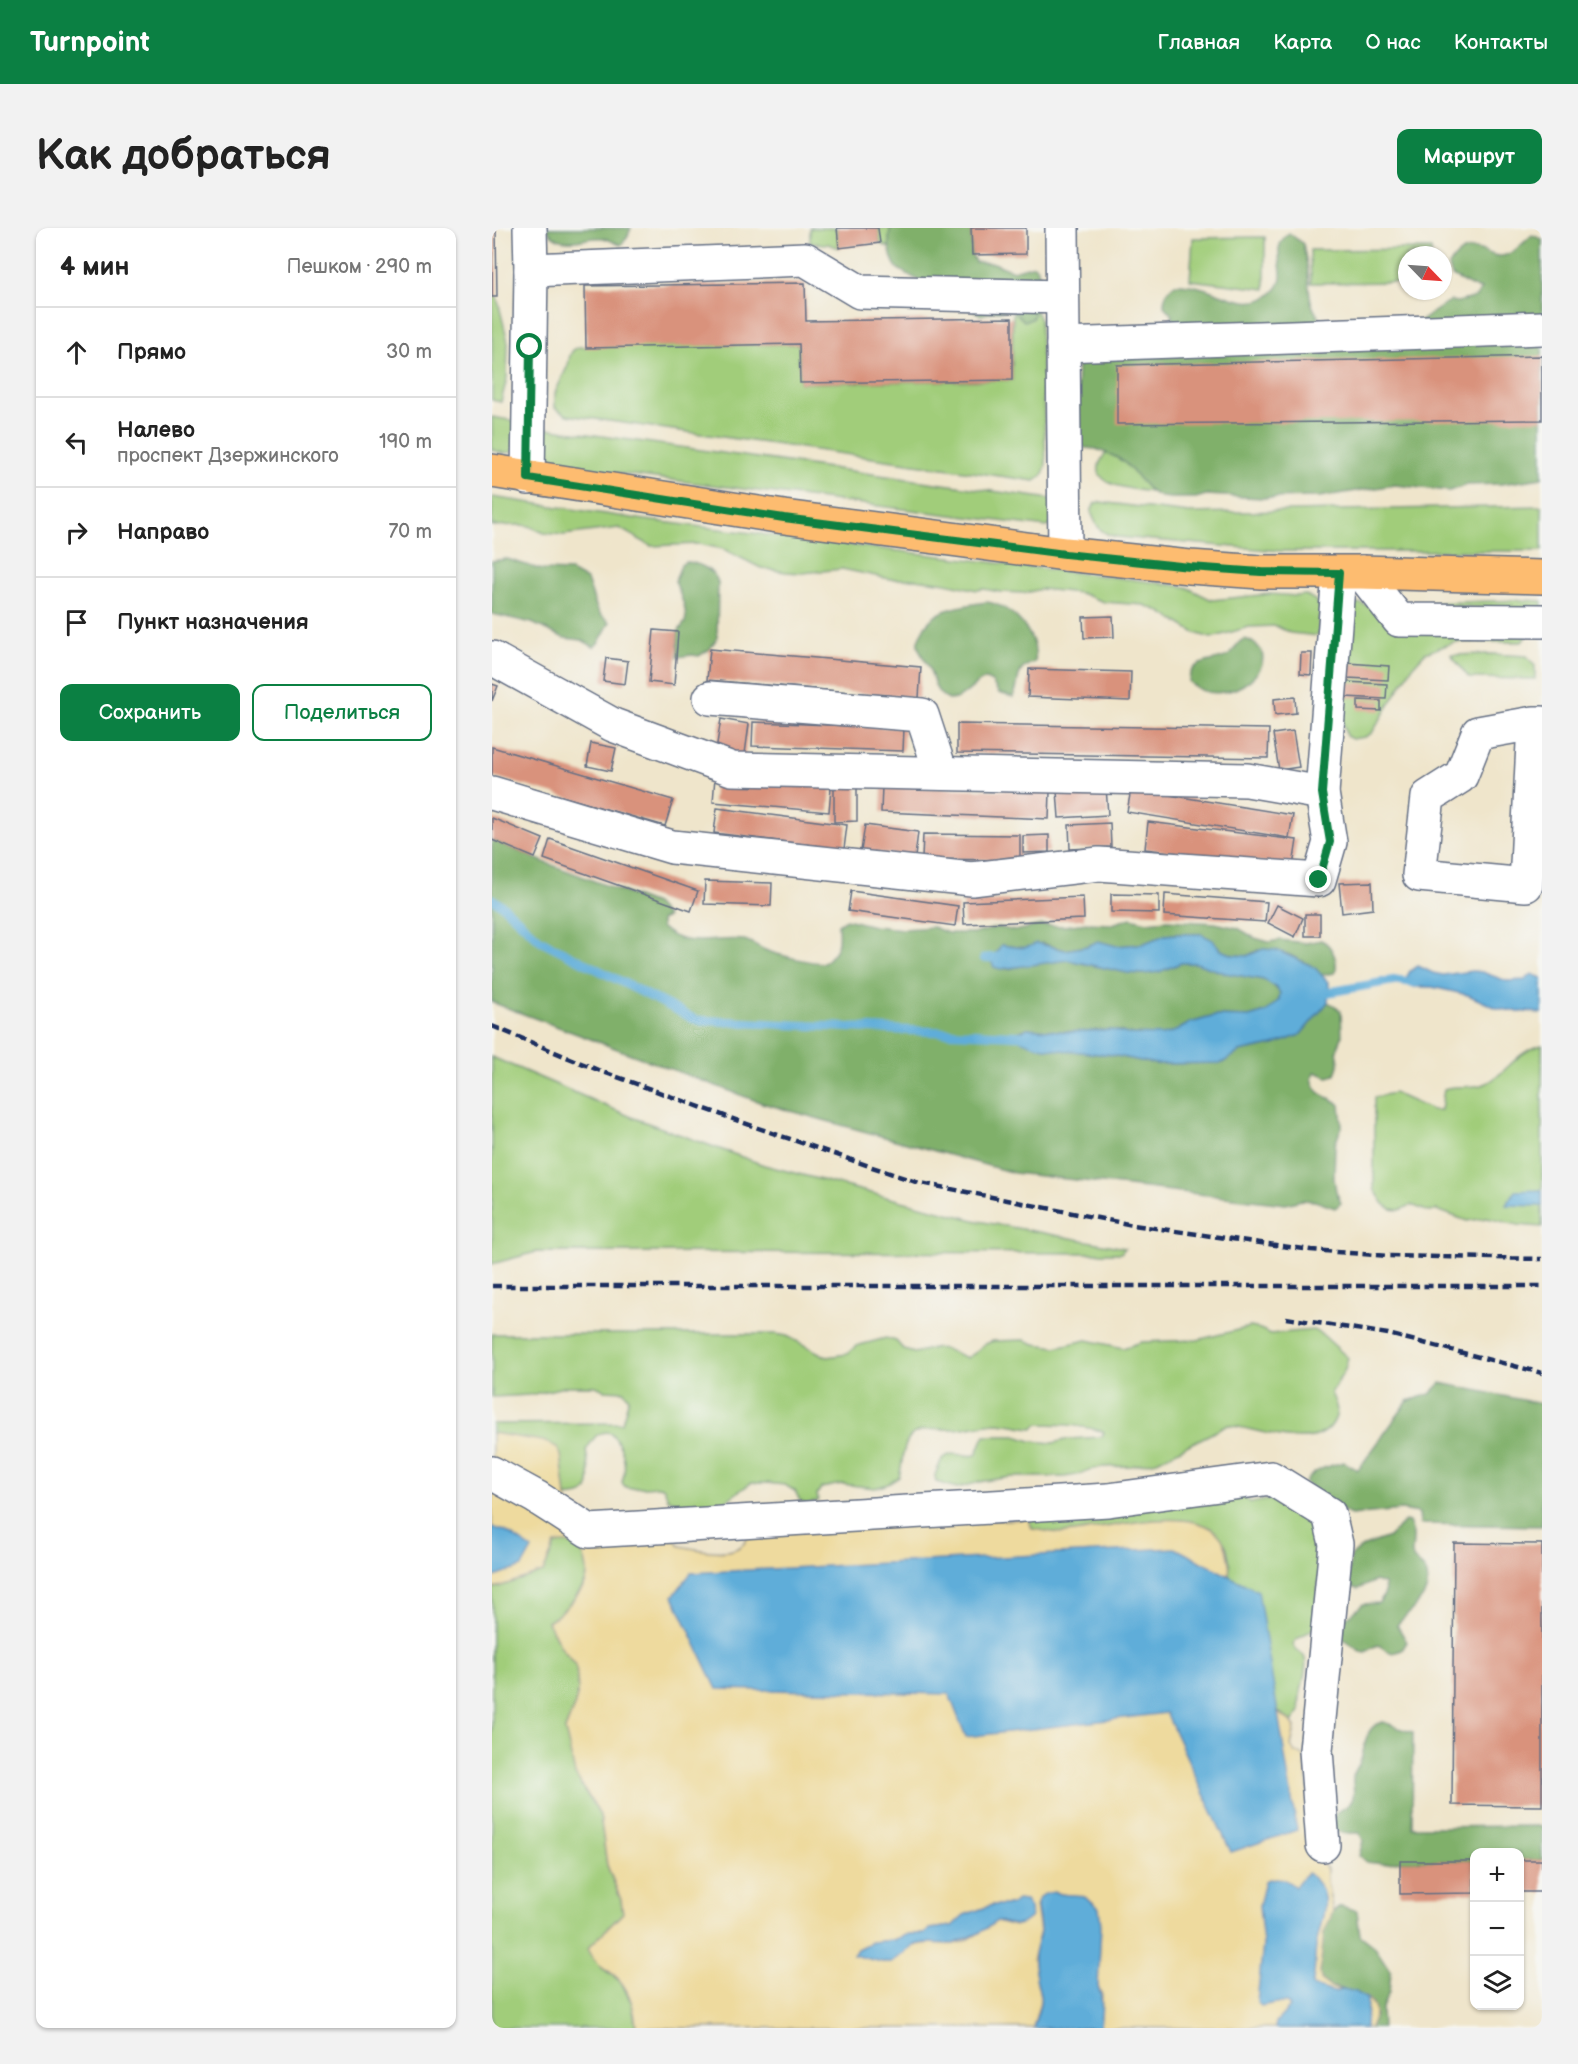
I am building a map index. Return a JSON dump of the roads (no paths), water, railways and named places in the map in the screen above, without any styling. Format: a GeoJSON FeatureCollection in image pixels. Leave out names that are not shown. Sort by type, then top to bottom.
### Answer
{"type":"FeatureCollection","features":[{"type":"Feature","properties":{"kind":"main road"},"geometry":{"type":"LineString","coordinates":[[492,471],[784,518],[1065,554],[1249,572],[1542,577]]}},
{"type":"Feature","properties":{"kind":"lane"},"geometry":{"type":"LineString","coordinates":[[528,478],[530,228]]}},
{"type":"Feature","properties":{"kind":"lane"},"geometry":{"type":"LineString","coordinates":[[1062,228],[1065,554]]}},
{"type":"Feature","properties":{"kind":"lane"},"geometry":{"type":"LineString","coordinates":[[531,270],[805,259],[860,292],[1062,297]]}},
{"type":"Feature","properties":{"kind":"lane"},"geometry":{"type":"LineString","coordinates":[[1063,345],[1542,328]]}},
{"type":"Feature","properties":{"kind":"lane"},"geometry":{"type":"LineString","coordinates":[[1350,573],[1400,620],[1542,621]]}},
{"type":"Feature","properties":{"kind":"lane"},"geometry":{"type":"LineString","coordinates":[[492,793],[672,847],[961,878],[972,879],[1099,864],[1319,880],[1330,842],[1322,793],[1350,573]]}},
{"type":"Feature","properties":{"kind":"lane"},"geometry":{"type":"LineString","coordinates":[[492,658],[613,725],[732,769],[1247,780],[1322,793]]}},
{"type":"Feature","properties":{"kind":"lane"},"geometry":{"type":"LineString","coordinates":[[710,698],[922,715],[941,773]]}},
{"type":"Feature","properties":{"kind":"lane"},"geometry":{"type":"LineString","coordinates":[[1538,723],[1526,885],[1419,875],[1428,797],[1461,776],[1478,733],[1538,723]]}},
{"type":"Feature","properties":{"kind":"lane"},"geometry":{"type":"LineString","coordinates":[[492,1473],[536,1497],[589,1531],[1108,1500],[1271,1478],[1329,1514],[1336,1544],[1316,1750],[1323,1845]]}},
{"type":"Feature","properties":{"kind":"water"},"geometry":{"type":"Polygon","coordinates":[[[1201,934],[1213,940],[1221,950],[1234,955],[1247,956],[1263,949],[1276,950],[1310,965],[1329,983],[1328,1002],[1300,1035],[1273,1045],[1239,1052],[1222,1063],[1156,1064],[1107,1054],[1042,1047],[1021,1040],[1012,1034],[1027,1028],[1069,1032],[1112,1030],[1127,1034],[1162,1035],[1176,1031],[1190,1023],[1215,1016],[1249,1017],[1266,1012],[1279,1000],[1280,993],[1276,987],[1264,980],[1225,973],[1196,963],[1181,963],[1159,972],[1144,974],[1128,973],[1068,960],[1001,969],[994,967],[991,961],[1001,945],[1024,947],[1036,943],[1065,950],[1088,946],[1098,941],[1116,946],[1142,944],[1165,935],[1201,934]]]}},
{"type":"Feature","properties":{"kind":"water"},"geometry":{"type":"Polygon","coordinates":[[[1418,966],[1443,975],[1482,972],[1507,981],[1525,980],[1532,974],[1542,978],[1542,1013],[1511,1011],[1497,1008],[1468,995],[1432,987],[1414,987],[1405,980],[1410,971],[1418,966]]]}},
{"type":"Feature","properties":{"kind":"water"},"geometry":{"type":"Polygon","coordinates":[[[1542,1190],[1542,1206],[1506,1205],[1515,1191],[1542,1190]]]}},
{"type":"Feature","properties":{"kind":"water"},"geometry":{"type":"Polygon","coordinates":[[[492,1527],[505,1531],[532,1549],[522,1567],[492,1578],[492,1527]]]}},
{"type":"Feature","properties":{"kind":"water"},"geometry":{"type":"Polygon","coordinates":[[[1175,1548],[1258,1591],[1297,1830],[1231,1852],[1166,1713],[966,1737],[949,1694],[717,1689],[673,1596],[691,1573],[1175,1548]]]}},
{"type":"Feature","properties":{"kind":"water"},"geometry":{"type":"Polygon","coordinates":[[[1308,1873],[1322,1890],[1324,1899],[1312,1985],[1332,1991],[1344,1989],[1356,1992],[1367,1999],[1366,2028],[1275,2028],[1276,2022],[1290,2007],[1287,2003],[1261,2006],[1257,2002],[1263,1944],[1259,1906],[1265,1881],[1280,1878],[1295,1887],[1308,1873]]]}},
{"type":"Feature","properties":{"kind":"water"},"geometry":{"type":"Polygon","coordinates":[[[1055,1892],[1082,1896],[1099,1908],[1101,1925],[1098,1987],[1102,2002],[1100,2028],[1033,2028],[1040,2000],[1034,1970],[1035,1951],[1040,1931],[1037,1906],[1041,1897],[1055,1892]]]}},
{"type":"Feature","properties":{"kind":"water"},"geometry":{"type":"Polygon","coordinates":[[[1017,1900],[1025,1901],[1030,1908],[1031,1917],[1022,1924],[1015,1925],[997,1921],[979,1933],[953,1944],[915,1945],[892,1962],[853,1955],[857,1949],[871,1942],[893,1940],[908,1934],[924,1934],[930,1929],[952,1926],[964,1915],[992,1905],[1011,1905],[1017,1900]]]}},
{"type":"Feature","properties":{"kind":"waterway"},"geometry":{"type":"LineString","coordinates":[[492,899],[503,906],[540,940],[696,1020],[1025,1036]]}},
{"type":"Feature","properties":{"kind":"waterway"},"geometry":{"type":"LineString","coordinates":[[984,958],[1003,957]]}},
{"type":"Feature","properties":{"kind":"waterway"},"geometry":{"type":"LineString","coordinates":[[1319,994],[1396,980],[1417,983]]}},
{"type":"Feature","properties":{"kind":"railway"},"geometry":{"type":"LineString","coordinates":[[492,1026],[598,1070],[916,1182],[1133,1225],[1311,1250],[1389,1256],[1542,1259]]}},
{"type":"Feature","properties":{"kind":"railway"},"geometry":{"type":"LineString","coordinates":[[492,1286],[1542,1286]]}},
{"type":"Feature","properties":{"kind":"railway"},"geometry":{"type":"LineString","coordinates":[[1286,1318],[1388,1334],[1542,1373]]}}]}
